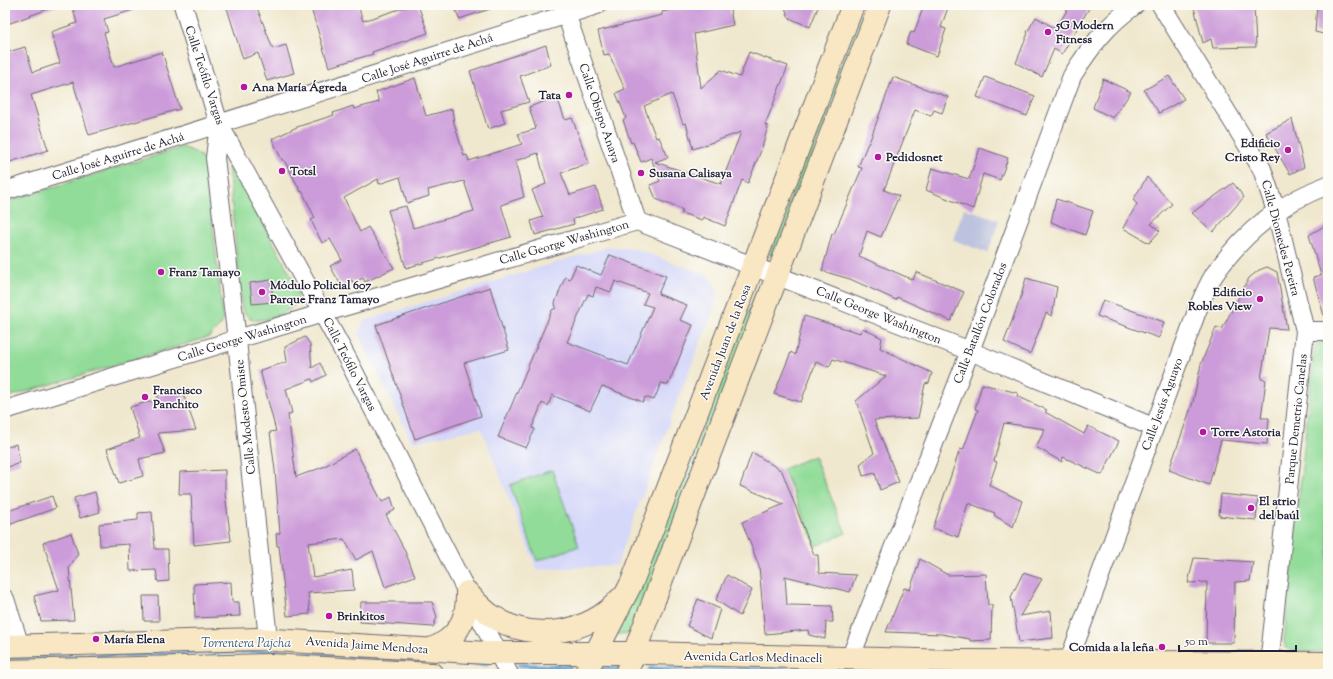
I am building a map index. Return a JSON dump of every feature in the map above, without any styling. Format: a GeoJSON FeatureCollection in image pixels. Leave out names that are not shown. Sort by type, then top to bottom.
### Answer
{"type":"FeatureCollection","features":[{"type":"Feature","properties":{"kind":"main road","name":"Avenida Juan de la Rosa"},"geometry":{"type":"LineString","coordinates":[[585,674],[594,653],[632,582],[853,5]]}},
{"type":"Feature","properties":{"kind":"main road","name":"Avenida Juan de la Rosa"},"geometry":{"type":"LineString","coordinates":[[626,674],[776,275],[880,5]]}},
{"type":"Feature","properties":{"kind":"main road"},"geometry":{"type":"LineString","coordinates":[[467,592],[479,606],[494,618],[510,626],[527,631],[563,631],[581,626],[601,616],[618,600],[632,582]]}},
{"type":"Feature","properties":{"kind":"main road"},"geometry":{"type":"LineString","coordinates":[[431,649],[452,637],[460,628],[467,605],[467,592]]}},
{"type":"Feature","properties":{"kind":"main road","name":"Avenida Jaime Mendoza"},"geometry":{"type":"LineString","coordinates":[[12,646],[268,639],[498,652],[634,654]]}},
{"type":"Feature","properties":{"kind":"main road","name":"Avenida Carlos Medinaceli"},"geometry":{"type":"LineString","coordinates":[[634,654],[850,659],[1066,668],[1269,669],[1328,663]]}},
{"type":"Feature","properties":{"kind":"main road","name":"Avenida Jaime Mendoza"},"geometry":{"type":"LineString","coordinates":[[15,672],[270,669],[432,674]]}},
{"type":"Feature","properties":{"kind":"street","name":"Calle Teófilo Vargas"},"geometry":{"type":"LineString","coordinates":[[183,5],[220,124],[323,313],[509,674]]}},
{"type":"Feature","properties":{"kind":"street","name":"Calle José Aguirre de Achá"},"geometry":{"type":"LineString","coordinates":[[5,191],[220,124],[564,10],[597,5]]}},
{"type":"Feature","properties":{"kind":"street","name":"Calle Batallón Colorados"},"geometry":{"type":"LineString","coordinates":[[850,659],[970,351],[1072,76],[1095,41],[1122,14],[1135,5]]}},
{"type":"Feature","properties":{"kind":"street","name":"Calle Diomedes Pereira"},"geometry":{"type":"LineString","coordinates":[[1160,5],[1262,169],[1276,211],[1305,331]]}},
{"type":"Feature","properties":{"kind":"street","name":"Calle Obispo Anaya"},"geometry":{"type":"LineString","coordinates":[[564,10],[637,221]]}},
{"type":"Feature","properties":{"kind":"street","name":"Calle Modesto Omiste"},"geometry":{"type":"LineString","coordinates":[[220,124],[215,158],[237,340],[268,639]]}},
{"type":"Feature","properties":{"kind":"street","name":"Calle Jesús Aguayo"},"geometry":{"type":"LineString","coordinates":[[1066,668],[1153,427],[1197,311],[1214,276],[1238,243],[1276,211],[1303,195],[1328,185]]}},
{"type":"Feature","properties":{"kind":"street","name":"Calle George Washington"},"geometry":{"type":"LineString","coordinates":[[5,410],[323,313],[637,221],[970,351],[1153,427]]}},
{"type":"Feature","properties":{"kind":"street"},"geometry":{"type":"LineString","coordinates":[[1305,331],[1328,331]]}},
{"type":"Feature","properties":{"kind":"street","name":"Parque Demetrio Canelas"},"geometry":{"type":"LineString","coordinates":[[1269,669],[1305,331]]}},
{"type":"Feature","properties":{"kind":"street"},"geometry":{"type":"LineString","coordinates":[[5,599],[12,646]]}},
{"type":"Feature","properties":{"kind":"shaded area"},"geometry":{"type":"Polygon","coordinates":[[[964,208],[999,220],[988,253],[953,240],[964,208]]]}},
{"type":"Feature","properties":{"kind":"shaded area"},"geometry":{"type":"Polygon","coordinates":[[[607,247],[632,248],[705,274],[714,284],[717,293],[716,303],[676,404],[617,565],[537,570],[481,428],[412,442],[358,333],[364,321],[607,247]]]}},
{"type":"Feature","properties":{"kind":"green space"},"geometry":{"type":"Polygon","coordinates":[[[863,5],[869,5],[775,257],[769,255],[863,5]]]}},
{"type":"Feature","properties":{"kind":"green space"},"geometry":{"type":"Polygon","coordinates":[[[183,147],[199,154],[206,165],[223,318],[220,326],[209,337],[5,398],[5,202],[183,147]]]}},
{"type":"Feature","properties":{"kind":"green space"},"geometry":{"type":"Polygon","coordinates":[[[230,164],[232,165],[296,285],[298,293],[295,305],[280,315],[267,319],[252,319],[246,315],[242,309],[228,166],[230,164]]]}},
{"type":"Feature","properties":{"kind":"green space"},"geometry":{"type":"Polygon","coordinates":[[[758,287],[763,289],[632,634],[616,634],[640,587],[758,287]]]}},
{"type":"Feature","properties":{"kind":"green space"},"geometry":{"type":"Polygon","coordinates":[[[1328,340],[1328,652],[1292,652],[1285,645],[1284,641],[1314,352],[1318,343],[1328,340]]]}},
{"type":"Feature","properties":{"kind":"green space"},"geometry":{"type":"Polygon","coordinates":[[[814,456],[846,533],[816,546],[783,469],[814,456]]]}},
{"type":"Feature","properties":{"kind":"green space"},"geometry":{"type":"Polygon","coordinates":[[[552,470],[579,546],[537,561],[510,485],[552,470]]]}},
{"type":"Feature","properties":{"kind":"building"},"geometry":{"type":"Polygon","coordinates":[[[5,5],[56,5],[56,6],[5,25],[5,5]]]}},
{"type":"Feature","properties":{"kind":"building"},"geometry":{"type":"Polygon","coordinates":[[[72,5],[140,5],[140,8],[104,19],[108,32],[104,33],[114,67],[162,52],[180,109],[89,135],[73,82],[31,95],[48,150],[10,162],[5,147],[5,53],[25,47],[33,72],[60,63],[51,32],[77,23],[72,5]]]}},
{"type":"Feature","properties":{"kind":"building"},"geometry":{"type":"Polygon","coordinates":[[[226,5],[256,5],[273,49],[286,45],[294,73],[267,81],[258,53],[243,59],[226,5]]]}},
{"type":"Feature","properties":{"kind":"building"},"geometry":{"type":"Polygon","coordinates":[[[310,5],[358,5],[363,21],[412,5],[418,5],[428,33],[372,52],[373,54],[329,67],[310,5]]]}},
{"type":"Feature","properties":{"kind":"building"},"geometry":{"type":"Polygon","coordinates":[[[454,5],[493,5],[493,8],[459,19],[454,5]]]}},
{"type":"Feature","properties":{"kind":"building"},"geometry":{"type":"Polygon","coordinates":[[[694,5],[729,5],[733,25],[694,34],[701,88],[721,70],[740,77],[749,52],[788,66],[765,125],[768,126],[762,148],[748,183],[742,180],[725,226],[703,217],[702,220],[681,213],[683,210],[656,199],[650,185],[660,181],[651,158],[641,162],[633,142],[631,143],[623,120],[626,118],[616,93],[625,89],[609,54],[604,55],[598,31],[662,15],[662,12],[694,5]],[[672,94],[644,106],[656,138],[659,137],[668,157],[655,162],[721,184],[741,132],[693,149],[686,123],[683,124],[672,94]]]}},
{"type":"Feature","properties":{"kind":"building"},"geometry":{"type":"Polygon","coordinates":[[[784,5],[819,5],[810,27],[789,18],[784,5]]]}},
{"type":"Feature","properties":{"kind":"building"},"geometry":{"type":"Polygon","coordinates":[[[924,5],[949,5],[941,27],[946,29],[937,56],[906,44],[911,32],[914,33],[924,5]]]}},
{"type":"Feature","properties":{"kind":"building"},"geometry":{"type":"Polygon","coordinates":[[[1070,5],[1091,5],[1062,54],[1054,49],[1042,77],[1016,63],[1028,33],[1027,32],[1036,17],[1056,29],[1070,5]]]}},
{"type":"Feature","properties":{"kind":"building"},"geometry":{"type":"Polygon","coordinates":[[[1204,5],[1254,5],[1256,47],[1213,48],[1211,39],[1203,43],[1194,7],[1204,5]]]}},
{"type":"Feature","properties":{"kind":"building"},"geometry":{"type":"Polygon","coordinates":[[[1317,5],[1328,5],[1328,35],[1315,32],[1317,5]]]}},
{"type":"Feature","properties":{"kind":"building"},"geometry":{"type":"Polygon","coordinates":[[[546,45],[551,65],[520,76],[529,102],[501,110],[505,123],[488,129],[470,71],[546,45]]]}},
{"type":"Feature","properties":{"kind":"building"},"geometry":{"type":"Polygon","coordinates":[[[1169,76],[1184,99],[1159,113],[1144,90],[1169,76]]]}},
{"type":"Feature","properties":{"kind":"building"},"geometry":{"type":"Polygon","coordinates":[[[893,77],[948,97],[942,113],[934,110],[931,116],[915,110],[884,190],[899,196],[881,237],[867,231],[859,256],[913,280],[916,272],[964,292],[951,321],[897,297],[896,300],[850,279],[822,271],[832,234],[834,234],[862,168],[858,167],[869,143],[893,77]]]}},
{"type":"Feature","properties":{"kind":"building"},"geometry":{"type":"Polygon","coordinates":[[[985,77],[1035,96],[1027,116],[977,97],[985,77]]]}},
{"type":"Feature","properties":{"kind":"building"},"geometry":{"type":"Polygon","coordinates":[[[415,78],[426,116],[452,109],[454,123],[464,156],[467,155],[469,161],[522,144],[518,134],[536,129],[529,107],[557,97],[565,120],[572,118],[589,163],[561,173],[570,195],[596,187],[603,209],[573,219],[574,224],[535,235],[531,221],[543,217],[532,190],[546,184],[538,153],[515,161],[524,197],[501,205],[511,237],[406,268],[388,210],[406,206],[413,228],[474,211],[464,181],[428,190],[429,196],[407,203],[400,177],[379,184],[378,179],[344,198],[360,232],[368,227],[394,268],[365,282],[363,278],[353,283],[352,280],[341,285],[330,266],[342,260],[330,239],[322,243],[311,220],[315,218],[302,191],[301,192],[284,160],[282,160],[272,139],[297,127],[334,115],[333,113],[353,106],[354,109],[379,102],[376,92],[415,78]]]}},
{"type":"Feature","properties":{"kind":"building"},"geometry":{"type":"Polygon","coordinates":[[[1103,79],[1131,92],[1113,118],[1093,108],[1103,79]]]}},
{"type":"Feature","properties":{"kind":"building","name":"Edificio Cristo Rey"},"geometry":{"type":"Polygon","coordinates":[[[1292,119],[1304,167],[1290,174],[1266,133],[1292,119]]]}},
{"type":"Feature","properties":{"kind":"building"},"geometry":{"type":"Polygon","coordinates":[[[980,148],[1008,158],[1000,180],[983,174],[973,209],[926,190],[932,168],[969,179],[980,148]]]}},
{"type":"Feature","properties":{"kind":"building"},"geometry":{"type":"Polygon","coordinates":[[[1147,177],[1172,204],[1151,224],[1160,231],[1149,243],[1123,228],[1137,204],[1133,200],[1147,177]]]}},
{"type":"Feature","properties":{"kind":"building"},"geometry":{"type":"Polygon","coordinates":[[[1233,183],[1244,197],[1213,232],[1192,213],[1233,183]]]}},
{"type":"Feature","properties":{"kind":"building"},"geometry":{"type":"Polygon","coordinates":[[[1056,199],[1093,211],[1085,235],[1051,222],[1056,199]]]}},
{"type":"Feature","properties":{"kind":"building"},"geometry":{"type":"Polygon","coordinates":[[[1328,224],[1328,316],[1324,316],[1313,277],[1321,275],[1309,235],[1328,224]]]}},
{"type":"Feature","properties":{"kind":"building"},"geometry":{"type":"Polygon","coordinates":[[[610,255],[666,276],[658,294],[687,305],[680,320],[693,325],[668,385],[661,383],[654,400],[645,397],[643,402],[602,386],[590,411],[552,395],[548,406],[542,403],[532,428],[535,429],[526,448],[498,437],[552,310],[556,308],[555,303],[565,277],[570,279],[576,265],[601,275],[610,255]],[[615,281],[611,292],[596,287],[593,296],[588,294],[567,342],[628,365],[653,307],[643,304],[648,293],[615,281]]]}},
{"type":"Feature","properties":{"kind":"building"},"geometry":{"type":"Polygon","coordinates":[[[1267,267],[1277,272],[1287,329],[1269,328],[1261,379],[1266,380],[1261,418],[1269,418],[1267,444],[1221,440],[1209,485],[1169,470],[1193,402],[1201,364],[1216,327],[1222,329],[1249,278],[1259,270],[1267,267]]]}},
{"type":"Feature","properties":{"kind":"building"},"geometry":{"type":"Polygon","coordinates":[[[1026,278],[1057,287],[1052,316],[1046,313],[1030,354],[1004,342],[1020,300],[1026,278]]]}},
{"type":"Feature","properties":{"kind":"building"},"geometry":{"type":"Polygon","coordinates":[[[271,280],[273,302],[252,304],[250,283],[271,280]]]}},
{"type":"Feature","properties":{"kind":"building"},"geometry":{"type":"Polygon","coordinates":[[[490,287],[509,350],[464,363],[481,416],[415,439],[376,325],[490,287]]]}},
{"type":"Feature","properties":{"kind":"building"},"geometry":{"type":"Polygon","coordinates":[[[1103,300],[1164,322],[1159,338],[1097,316],[1103,300]]]}},
{"type":"Feature","properties":{"kind":"building"},"geometry":{"type":"Polygon","coordinates":[[[804,316],[860,333],[862,328],[882,338],[880,348],[932,373],[929,383],[925,384],[918,418],[874,420],[899,482],[880,490],[875,473],[863,476],[860,464],[874,453],[856,401],[886,376],[833,359],[829,367],[816,362],[801,402],[774,394],[791,352],[795,355],[804,316]]]}},
{"type":"Feature","properties":{"kind":"building"},"geometry":{"type":"Polygon","coordinates":[[[305,337],[310,344],[312,368],[320,363],[326,375],[313,382],[312,379],[286,389],[292,413],[288,415],[296,477],[323,467],[355,449],[382,502],[391,497],[395,510],[386,515],[404,549],[415,576],[385,587],[373,551],[356,560],[344,539],[308,543],[313,577],[352,570],[354,590],[308,593],[310,614],[287,616],[279,546],[277,546],[276,534],[280,533],[275,470],[270,432],[276,431],[260,370],[287,362],[285,347],[305,337]]]}},
{"type":"Feature","properties":{"kind":"building"},"geometry":{"type":"Polygon","coordinates":[[[982,384],[1018,393],[1017,396],[1047,410],[1045,412],[1084,434],[1088,426],[1119,441],[1102,475],[1063,457],[1062,462],[1036,447],[1045,429],[1004,423],[994,461],[997,462],[989,485],[1022,501],[1013,527],[994,515],[995,513],[968,503],[958,537],[933,528],[960,449],[963,450],[978,410],[975,409],[982,384]]]}},
{"type":"Feature","properties":{"kind":"building"},"geometry":{"type":"Polygon","coordinates":[[[181,388],[196,430],[158,433],[165,453],[139,459],[143,476],[119,483],[107,449],[140,438],[130,407],[158,399],[157,396],[181,388]]]}},
{"type":"Feature","properties":{"kind":"building"},"geometry":{"type":"Polygon","coordinates":[[[16,444],[20,463],[5,468],[5,448],[16,444]]]}},
{"type":"Feature","properties":{"kind":"building"},"geometry":{"type":"Polygon","coordinates":[[[752,452],[782,471],[814,555],[818,555],[819,573],[856,575],[850,592],[785,576],[787,605],[832,606],[833,622],[826,622],[825,639],[809,635],[808,630],[765,634],[759,566],[742,522],[784,504],[740,486],[752,452]]]}},
{"type":"Feature","properties":{"kind":"building"},"geometry":{"type":"Polygon","coordinates":[[[225,470],[225,494],[231,541],[194,545],[191,494],[179,494],[180,472],[225,470]]]}},
{"type":"Feature","properties":{"kind":"building"},"geometry":{"type":"Polygon","coordinates":[[[95,492],[100,512],[80,518],[74,498],[95,492]]]}},
{"type":"Feature","properties":{"kind":"building"},"geometry":{"type":"Polygon","coordinates":[[[1221,494],[1258,498],[1256,520],[1219,516],[1221,494]]]}},
{"type":"Feature","properties":{"kind":"building"},"geometry":{"type":"Polygon","coordinates":[[[52,496],[56,508],[5,526],[5,512],[52,496]]]}},
{"type":"Feature","properties":{"kind":"building"},"geometry":{"type":"Polygon","coordinates":[[[152,512],[155,549],[168,549],[169,581],[158,582],[156,570],[130,571],[129,544],[100,546],[99,524],[138,520],[138,513],[152,512]]]}},
{"type":"Feature","properties":{"kind":"building"},"geometry":{"type":"Polygon","coordinates":[[[71,533],[78,554],[69,567],[74,620],[41,621],[34,596],[59,590],[43,543],[71,533]]]}},
{"type":"Feature","properties":{"kind":"building"},"geometry":{"type":"Polygon","coordinates":[[[1194,558],[1253,562],[1250,581],[1235,582],[1234,643],[1206,643],[1207,582],[1188,583],[1194,558]]]}},
{"type":"Feature","properties":{"kind":"building"},"geometry":{"type":"Polygon","coordinates":[[[920,559],[948,575],[986,574],[988,605],[992,605],[991,640],[970,641],[970,639],[941,634],[886,632],[904,588],[910,590],[920,559]]]}},
{"type":"Feature","properties":{"kind":"building"},"geometry":{"type":"Polygon","coordinates":[[[1023,573],[1042,579],[1020,616],[1051,611],[1053,638],[1019,642],[1011,597],[1023,573]]]}},
{"type":"Feature","properties":{"kind":"building"},"geometry":{"type":"Polygon","coordinates":[[[727,575],[752,590],[740,616],[716,600],[727,575]]]}},
{"type":"Feature","properties":{"kind":"building"},"geometry":{"type":"Polygon","coordinates":[[[231,582],[232,602],[239,602],[240,616],[195,618],[194,584],[231,582]]]}},
{"type":"Feature","properties":{"kind":"building"},"geometry":{"type":"Polygon","coordinates":[[[143,596],[158,596],[159,621],[144,621],[143,596]]]}},
{"type":"Feature","properties":{"kind":"building"},"geometry":{"type":"Polygon","coordinates":[[[698,599],[720,609],[711,638],[687,626],[698,599]]]}},
{"type":"Feature","properties":{"kind":"building"},"geometry":{"type":"Polygon","coordinates":[[[361,602],[432,602],[437,617],[433,627],[360,622],[361,602]]]}},
{"type":"Feature","properties":{"kind":"waterway","name":"Torrentera Pajcha"},"geometry":{"type":"LineString","coordinates":[[5,658],[271,651],[487,664]]}},
{"type":"Feature","properties":{"kind":"waterway","name":"Torrentera Pajcha"},"geometry":{"type":"LineString","coordinates":[[519,665],[570,667]]}},
{"type":"Feature","properties":{"kind":"waterway","name":"Torrentera Pajcha"},"geometry":{"type":"LineString","coordinates":[[601,669],[618,669]]}},
{"type":"Feature","properties":{"kind":"waterway","name":"Torrentera Pajcha"},"geometry":{"type":"LineString","coordinates":[[650,669],[849,669]]}},
{"type":"Feature","properties":{"kind":"place","name":"5G Modern Fitness"},"geometry":{"type":"Point","coordinates":[1048,32]}},
{"type":"Feature","properties":{"kind":"place","name":"Ana María Ágreda"},"geometry":{"type":"Point","coordinates":[244,87]}},
{"type":"Feature","properties":{"kind":"place","name":"Tata"},"geometry":{"type":"Point","coordinates":[569,95]}},
{"type":"Feature","properties":{"kind":"place","name":"Edificio Cristo Rey"},"geometry":{"type":"Point","coordinates":[1288,150]}},
{"type":"Feature","properties":{"kind":"place","name":"Pedidosnet"},"geometry":{"type":"Point","coordinates":[878,157]}},
{"type":"Feature","properties":{"kind":"place","name":"Totsl"},"geometry":{"type":"Point","coordinates":[282,171]}},
{"type":"Feature","properties":{"kind":"place","name":"Susana Calisaya"},"geometry":{"type":"Point","coordinates":[641,173]}},
{"type":"Feature","properties":{"kind":"place","name":"Franz Tamayo"},"geometry":{"type":"Point","coordinates":[161,272]}},
{"type":"Feature","properties":{"kind":"place","name":"Módulo Policial 607 Parque Franz Tamayo"},"geometry":{"type":"Point","coordinates":[262,292]}},
{"type":"Feature","properties":{"kind":"place","name":"Edificio Robles View"},"geometry":{"type":"Point","coordinates":[1260,299]}},
{"type":"Feature","properties":{"kind":"place","name":"Francisco Panchito"},"geometry":{"type":"Point","coordinates":[145,397]}},
{"type":"Feature","properties":{"kind":"place","name":"Torre Astoria"},"geometry":{"type":"Point","coordinates":[1203,432]}},
{"type":"Feature","properties":{"kind":"place","name":"El atrio del baúl"},"geometry":{"type":"Point","coordinates":[1251,508]}},
{"type":"Feature","properties":{"kind":"place","name":"Brinkitos"},"geometry":{"type":"Point","coordinates":[329,616]}},
{"type":"Feature","properties":{"kind":"place","name":"María Elena"},"geometry":{"type":"Point","coordinates":[96,639]}},
{"type":"Feature","properties":{"kind":"place","name":"Comida a la leña"},"geometry":{"type":"Point","coordinates":[1162,647]}}]}
